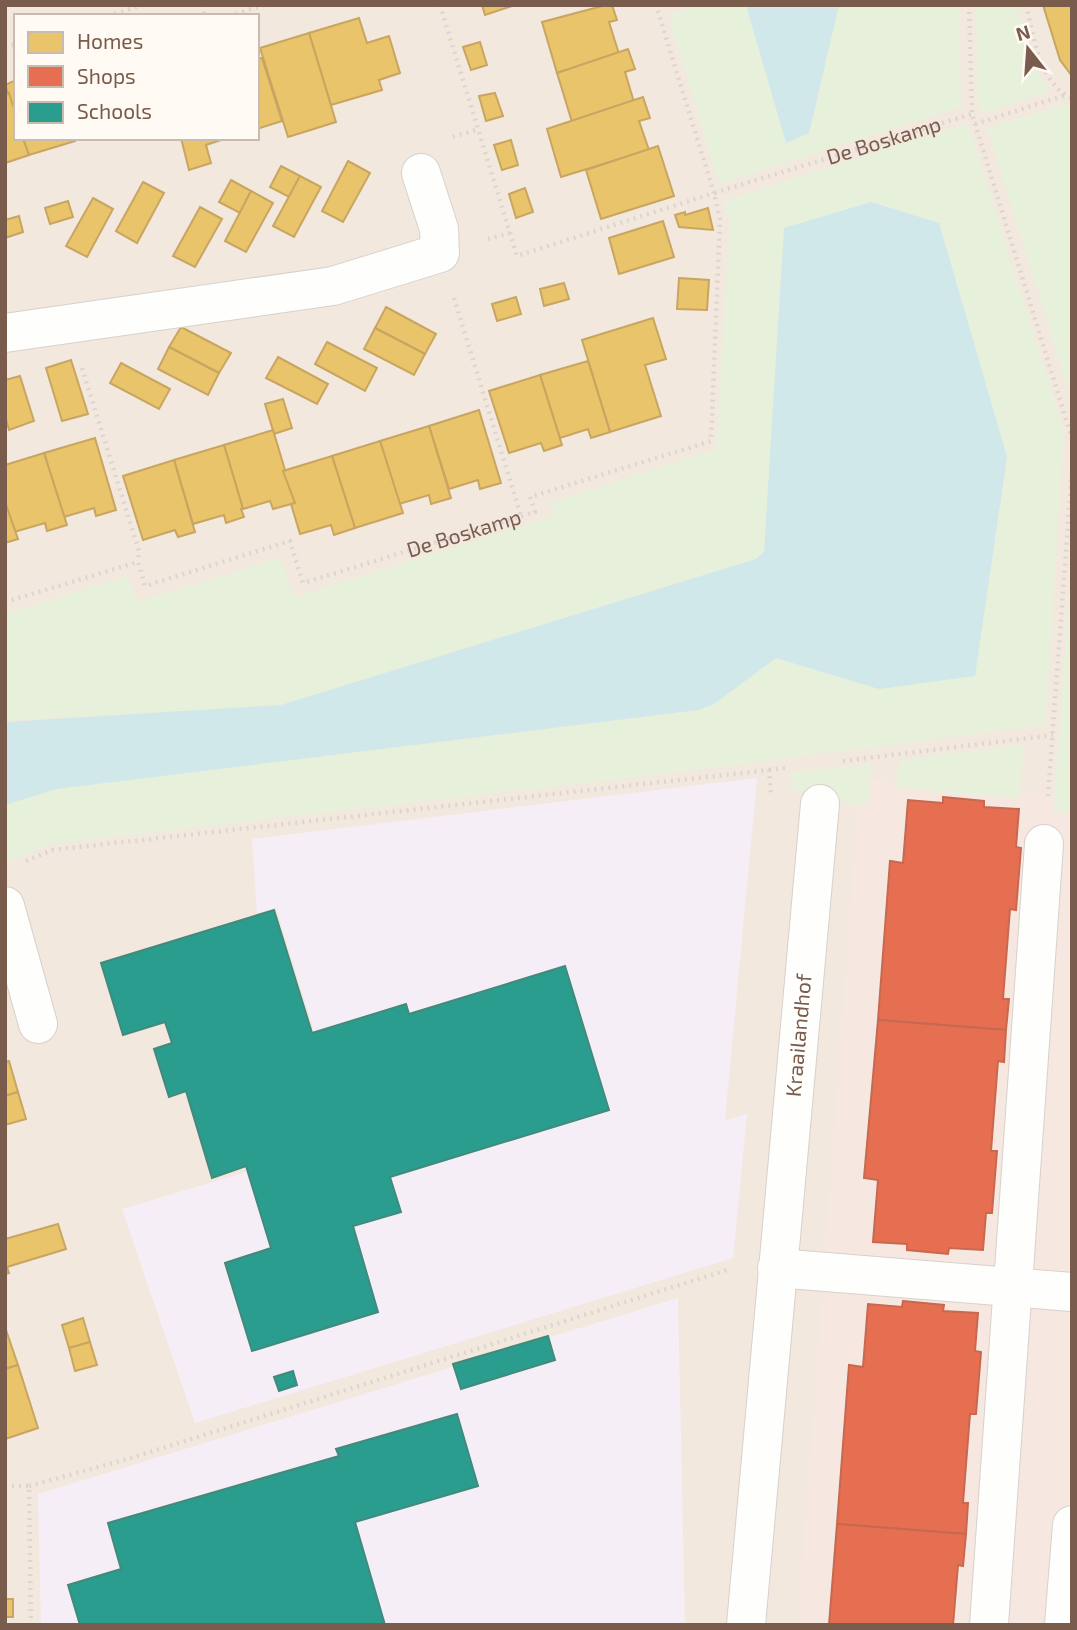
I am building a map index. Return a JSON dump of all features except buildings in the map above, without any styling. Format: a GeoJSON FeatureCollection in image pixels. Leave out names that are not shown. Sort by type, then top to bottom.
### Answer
{"type":"FeatureCollection","features":[{"type":"Feature","properties":{"kind":"street"},"geometry":{"type":"LineString","coordinates":[[5,333],[333,286],[440,253],[439,229],[421,173]]}},
{"type":"Feature","properties":{"kind":"street","name":"Kraailandhof"},"geometry":{"type":"LineString","coordinates":[[746,1625],[820,804]]}},
{"type":"Feature","properties":{"kind":"street"},"geometry":{"type":"LineString","coordinates":[[989,1625],[1044,844]]}},
{"type":"Feature","properties":{"kind":"street"},"geometry":{"type":"LineString","coordinates":[[5,906],[38,1024]]}},
{"type":"Feature","properties":{"kind":"street"},"geometry":{"type":"LineString","coordinates":[[777,1268],[1072,1293]]}},
{"type":"Feature","properties":{"kind":"street"},"geometry":{"type":"LineString","coordinates":[[1063,1625],[1072,1525]]}},
{"type":"Feature","properties":{"kind":"path"},"geometry":{"type":"LineString","coordinates":[[114,14],[142,5]]}},
{"type":"Feature","properties":{"kind":"path"},"geometry":{"type":"LineString","coordinates":[[235,14],[264,5]]}},
{"type":"Feature","properties":{"kind":"path","name":"De Boskamp"},"geometry":{"type":"LineString","coordinates":[[440,5],[517,256],[972,114]]}},
{"type":"Feature","properties":{"kind":"path","name":"De Boskamp"},"geometry":{"type":"LineString","coordinates":[[138,562],[145,586],[289,541],[303,583],[535,512],[530,497],[711,441],[720,219],[656,5]]}},
{"type":"Feature","properties":{"kind":"path"},"geometry":{"type":"LineString","coordinates":[[970,5],[972,114],[1072,439]]}},
{"type":"Feature","properties":{"kind":"path"},"geometry":{"type":"LineString","coordinates":[[975,124],[1069,97],[1046,74],[1026,5]]}},
{"type":"Feature","properties":{"kind":"path"},"geometry":{"type":"LineString","coordinates":[[440,253],[521,516]]}},
{"type":"Feature","properties":{"kind":"path"},"geometry":{"type":"LineString","coordinates":[[5,602],[138,562],[139,551],[68,324]]}},
{"type":"Feature","properties":{"kind":"path"},"geometry":{"type":"LineString","coordinates":[[1044,844],[1072,469]]}},
{"type":"Feature","properties":{"kind":"path"},"geometry":{"type":"LineString","coordinates":[[836,762],[1053,735]]}},
{"type":"Feature","properties":{"kind":"path"},"geometry":{"type":"LineString","coordinates":[[17,864],[52,850],[796,767]]}},
{"type":"Feature","properties":{"kind":"path"},"geometry":{"type":"LineString","coordinates":[[769,770],[771,799],[820,804]]}},
{"type":"Feature","properties":{"kind":"path"},"geometry":{"type":"LineString","coordinates":[[5,1486],[29,1486],[144,1454],[737,1267],[777,1268]]}},
{"type":"Feature","properties":{"kind":"path"},"geometry":{"type":"LineString","coordinates":[[29,1486],[31,1625]]}},
{"type":"Feature","properties":{"kind":"shaded area"},"geometry":{"type":"Polygon","coordinates":[[[5,5],[1072,5],[1072,1625],[5,1625],[5,5]]]}},
{"type":"Feature","properties":{"kind":"shaded area"},"geometry":{"type":"Polygon","coordinates":[[[757,778],[725,1120],[747,1114],[733,1258],[195,1423],[122,1209],[246,1172],[237,1129],[313,1028],[276,908],[257,913],[252,839],[757,778]]]}},
{"type":"Feature","properties":{"kind":"shaded area"},"geometry":{"type":"Polygon","coordinates":[[[860,779],[1072,797],[1072,1625],[798,1625],[860,779]]]}},
{"type":"Feature","properties":{"kind":"shaded area"},"geometry":{"type":"Polygon","coordinates":[[[678,1298],[685,1625],[41,1625],[38,1494],[678,1298]]]}},
{"type":"Feature","properties":{"kind":"green space"},"geometry":{"type":"Polygon","coordinates":[[[699,5],[746,5],[787,143],[810,133],[839,5],[959,5],[963,106],[719,184],[668,14],[699,5]]]}},
{"type":"Feature","properties":{"kind":"green space"},"geometry":{"type":"Polygon","coordinates":[[[976,5],[1016,5],[1033,62],[1052,91],[982,113],[978,103],[976,5]]]}},
{"type":"Feature","properties":{"kind":"green space"},"geometry":{"type":"Polygon","coordinates":[[[1066,104],[1072,107],[1072,401],[987,128],[1066,104]]]}},
{"type":"Feature","properties":{"kind":"green space"},"geometry":{"type":"Polygon","coordinates":[[[968,123],[1064,431],[1045,725],[681,772],[50,844],[5,863],[5,805],[56,789],[698,710],[714,704],[776,658],[879,689],[975,676],[1007,457],[939,223],[871,202],[764,552],[756,559],[281,705],[5,721],[5,614],[128,576],[136,602],[281,558],[294,597],[553,516],[550,503],[716,449],[730,222],[724,201],[968,123]]]}},
{"type":"Feature","properties":{"kind":"green space"},"geometry":{"type":"Polygon","coordinates":[[[1072,554],[1072,787],[1070,814],[1053,812],[1072,554]]]}},
{"type":"Feature","properties":{"kind":"green space"},"geometry":{"type":"Polygon","coordinates":[[[1024,744],[1019,798],[896,788],[899,760],[1024,744]]]}},
{"type":"Feature","properties":{"kind":"green space"},"geometry":{"type":"Polygon","coordinates":[[[872,763],[868,805],[830,801],[831,795],[791,789],[791,773],[872,763]]]}},
{"type":"Feature","properties":{"kind":"water"},"geometry":{"type":"Polygon","coordinates":[[[746,5],[839,5],[809,133],[786,143],[746,5]]]}},
{"type":"Feature","properties":{"kind":"water"},"geometry":{"type":"Polygon","coordinates":[[[871,202],[939,223],[1007,457],[975,676],[879,689],[776,658],[714,704],[698,710],[56,789],[5,805],[5,722],[281,705],[756,559],[764,552],[784,228],[871,202]]]}}]}
